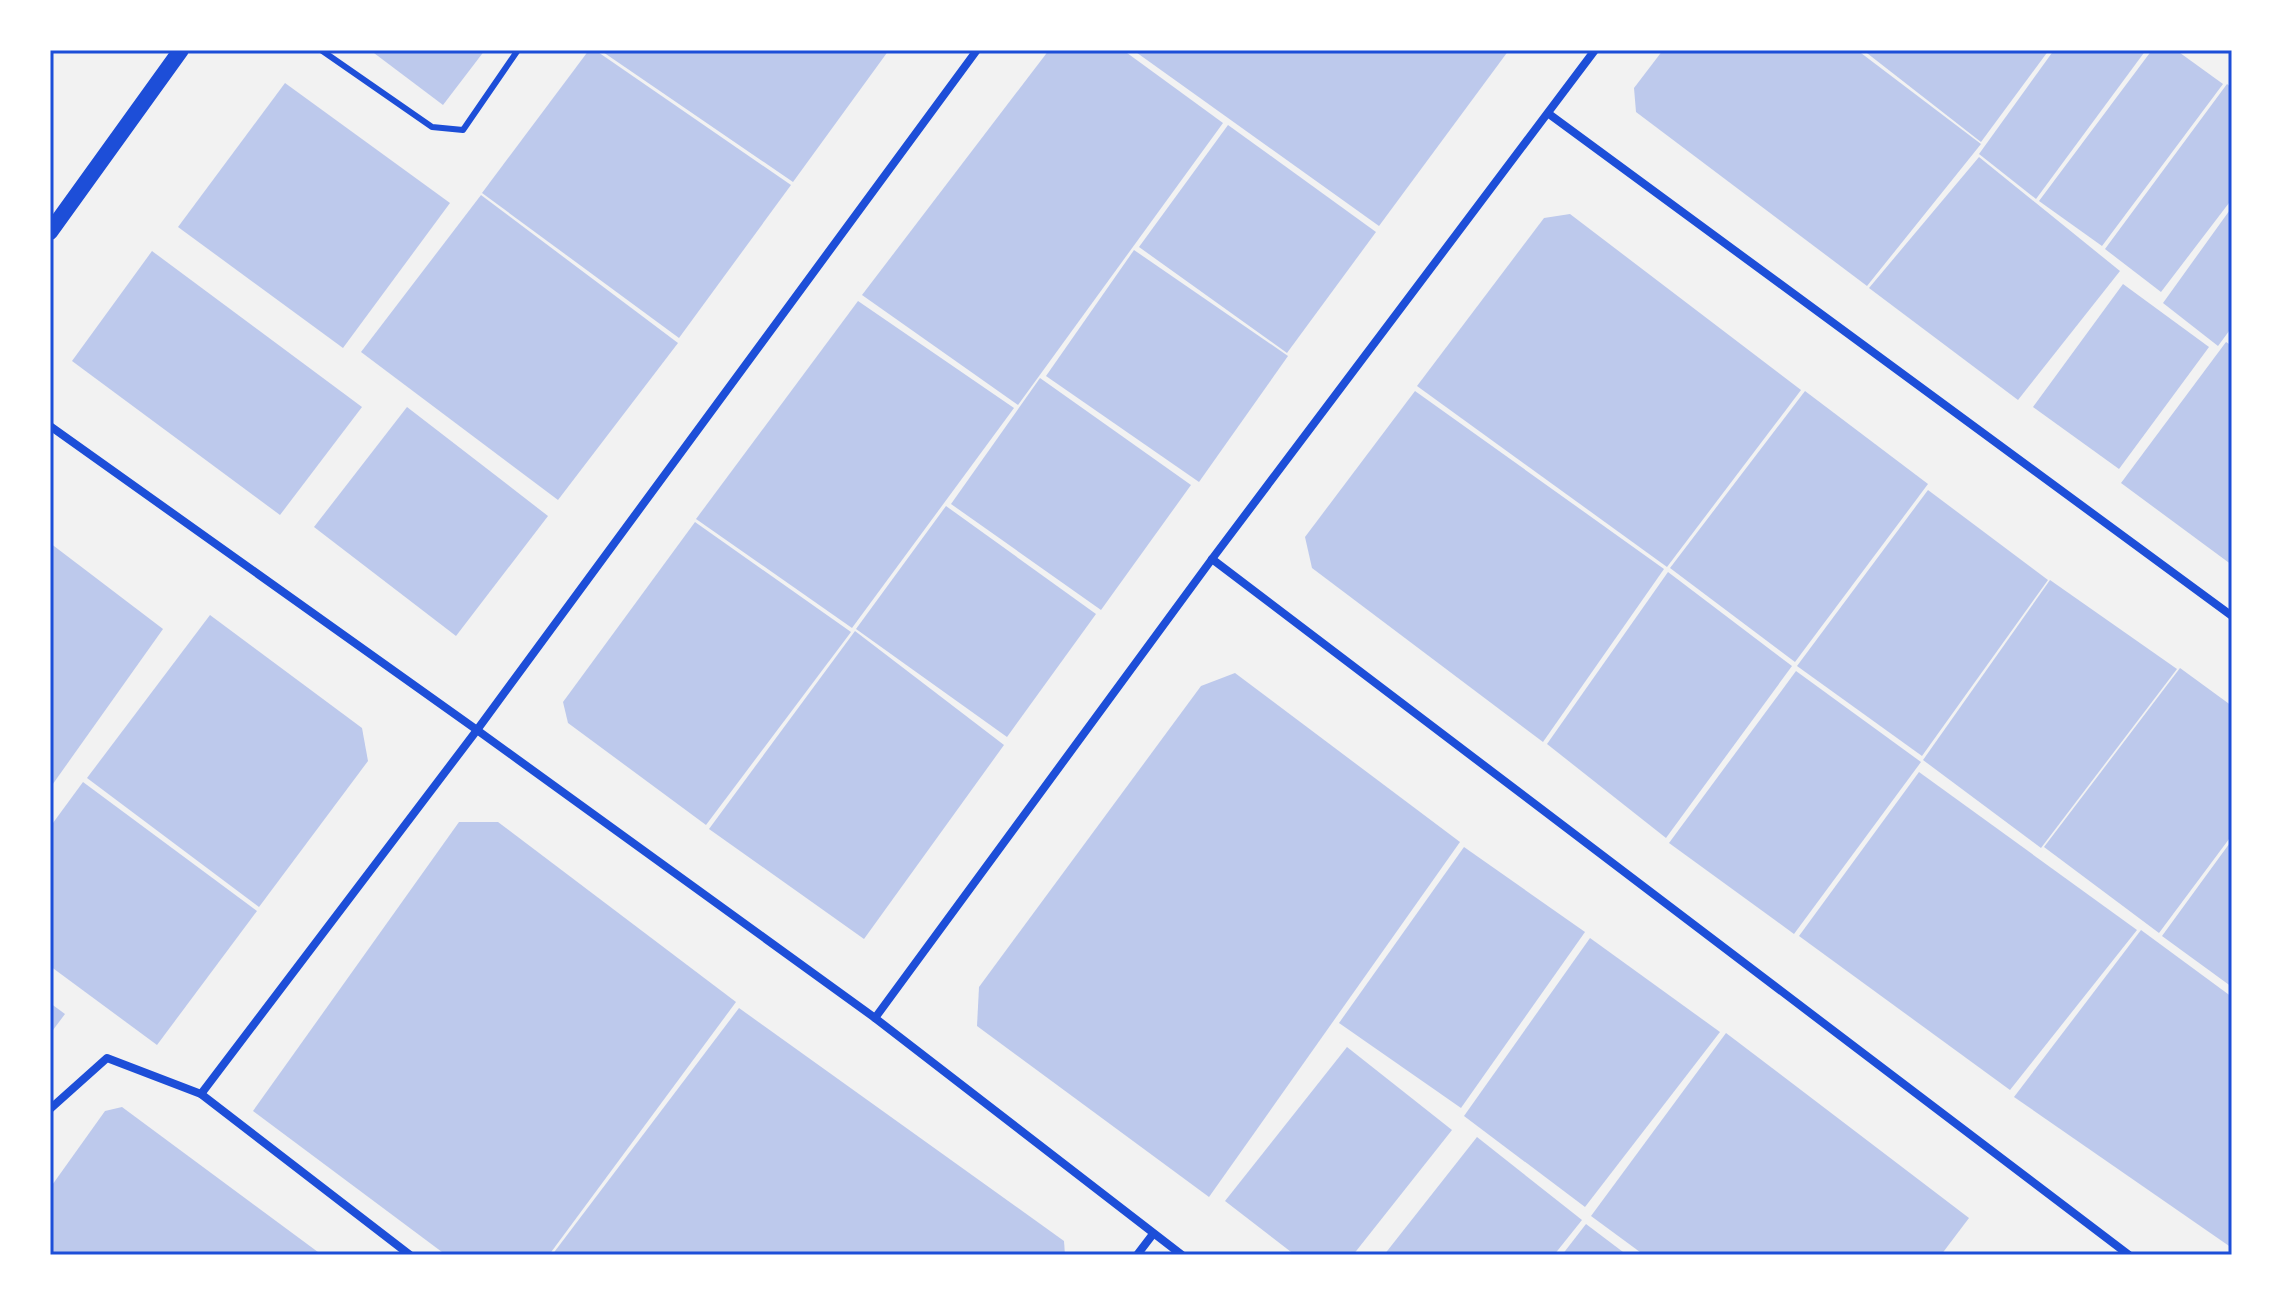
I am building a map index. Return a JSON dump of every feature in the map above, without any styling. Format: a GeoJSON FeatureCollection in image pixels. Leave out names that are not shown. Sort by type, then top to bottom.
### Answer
{"type":"FeatureCollection","features":[{"type":"Feature","properties":{"kind":"main road"},"geometry":{"type":"LineString","coordinates":[[50,232],[181,50]]}},
{"type":"Feature","properties":{"kind":"street"},"geometry":{"type":"LineString","coordinates":[[201,1094],[477,730],[977,50]]}},
{"type":"Feature","properties":{"kind":"street"},"geometry":{"type":"LineString","coordinates":[[875,1018],[1212,559],[1595,50]]}},
{"type":"Feature","properties":{"kind":"street"},"geometry":{"type":"LineString","coordinates":[[1549,114],[2232,616]]}},
{"type":"Feature","properties":{"kind":"street"},"geometry":{"type":"LineString","coordinates":[[50,426],[875,1018],[1182,1255]]}},
{"type":"Feature","properties":{"kind":"street"},"geometry":{"type":"LineString","coordinates":[[1212,559],[2129,1255]]}},
{"type":"Feature","properties":{"kind":"street"},"geometry":{"type":"LineString","coordinates":[[50,1109],[107,1058],[201,1094],[410,1255]]}},
{"type":"Feature","properties":{"kind":"street"},"geometry":{"type":"LineString","coordinates":[[1137,1255],[1153,1234]]}},
{"type":"Feature","properties":{"kind":"lane"},"geometry":{"type":"LineString","coordinates":[[321,50],[432,127],[463,130],[518,50]]}},
{"type":"Feature","properties":{"kind":"building"},"geometry":{"type":"Polygon","coordinates":[[[370,50],[485,50],[443,105],[370,50]]]}},
{"type":"Feature","properties":{"kind":"building"},"geometry":{"type":"Polygon","coordinates":[[[589,50],[595,50],[791,185],[679,338],[482,193],[589,50]]]}},
{"type":"Feature","properties":{"kind":"building"},"geometry":{"type":"Polygon","coordinates":[[[600,50],[889,50],[793,182],[600,50]]]}},
{"type":"Feature","properties":{"kind":"building"},"geometry":{"type":"Polygon","coordinates":[[[1049,50],[1123,50],[1223,123],[1018,405],[862,295],[1049,50]]]}},
{"type":"Feature","properties":{"kind":"building"},"geometry":{"type":"Polygon","coordinates":[[[1133,50],[1509,50],[1379,226],[1133,50]]]}},
{"type":"Feature","properties":{"kind":"building"},"geometry":{"type":"Polygon","coordinates":[[[1663,50],[1857,50],[1981,144],[1867,286],[1636,112],[1634,88],[1663,50]]]}},
{"type":"Feature","properties":{"kind":"building"},"geometry":{"type":"Polygon","coordinates":[[[1863,50],[2049,50],[1981,142],[1863,50]]]}},
{"type":"Feature","properties":{"kind":"building"},"geometry":{"type":"Polygon","coordinates":[[[2054,50],[2146,50],[2036,199],[1979,154],[2054,50]]]}},
{"type":"Feature","properties":{"kind":"building"},"geometry":{"type":"Polygon","coordinates":[[[2152,50],[2176,50],[2223,84],[2102,246],[2039,201],[2152,50]]]}},
{"type":"Feature","properties":{"kind":"building"},"geometry":{"type":"Polygon","coordinates":[[[285,83],[450,203],[343,348],[178,227],[285,83]]]}},
{"type":"Feature","properties":{"kind":"building"},"geometry":{"type":"Polygon","coordinates":[[[2227,84],[2232,88],[2232,199],[2161,292],[2105,249],[2227,84]]]}},
{"type":"Feature","properties":{"kind":"building"},"geometry":{"type":"Polygon","coordinates":[[[1228,125],[1376,232],[1287,353],[1139,247],[1228,125]]]}},
{"type":"Feature","properties":{"kind":"building"},"geometry":{"type":"Polygon","coordinates":[[[1979,157],[2120,271],[2018,400],[1869,288],[1979,157]]]}},
{"type":"Feature","properties":{"kind":"building"},"geometry":{"type":"Polygon","coordinates":[[[481,195],[678,343],[558,500],[361,352],[481,195]]]}},
{"type":"Feature","properties":{"kind":"building"},"geometry":{"type":"Polygon","coordinates":[[[2232,207],[2232,327],[2218,346],[2163,303],[2232,207]]]}},
{"type":"Feature","properties":{"kind":"building"},"geometry":{"type":"Polygon","coordinates":[[[1570,214],[1801,390],[1667,567],[1417,386],[1544,218],[1570,214]]]}},
{"type":"Feature","properties":{"kind":"building"},"geometry":{"type":"Polygon","coordinates":[[[1134,250],[1288,356],[1199,482],[1046,376],[1134,250]]]}},
{"type":"Feature","properties":{"kind":"building"},"geometry":{"type":"Polygon","coordinates":[[[152,251],[362,407],[280,515],[72,361],[152,251]]]}},
{"type":"Feature","properties":{"kind":"building"},"geometry":{"type":"Polygon","coordinates":[[[2123,284],[2209,347],[2119,469],[2033,407],[2123,284]]]}},
{"type":"Feature","properties":{"kind":"building"},"geometry":{"type":"Polygon","coordinates":[[[858,301],[1014,408],[852,628],[696,519],[858,301]]]}},
{"type":"Feature","properties":{"kind":"building"},"geometry":{"type":"Polygon","coordinates":[[[2226,342],[2232,346],[2232,565],[2121,483],[2226,342]]]}},
{"type":"Feature","properties":{"kind":"building"},"geometry":{"type":"Polygon","coordinates":[[[1040,378],[1191,485],[1101,610],[951,504],[1040,378]]]}},
{"type":"Feature","properties":{"kind":"building"},"geometry":{"type":"Polygon","coordinates":[[[1415,391],[1664,569],[1543,742],[1312,568],[1305,537],[1415,391]]]}},
{"type":"Feature","properties":{"kind":"building"},"geometry":{"type":"Polygon","coordinates":[[[1805,391],[1928,484],[1795,662],[1670,568],[1805,391]]]}},
{"type":"Feature","properties":{"kind":"building"},"geometry":{"type":"Polygon","coordinates":[[[407,407],[548,516],[456,636],[314,527],[407,407]]]}},
{"type":"Feature","properties":{"kind":"building"},"geometry":{"type":"Polygon","coordinates":[[[1928,490],[2048,580],[1922,756],[1797,666],[1928,490]]]}},
{"type":"Feature","properties":{"kind":"building"},"geometry":{"type":"Polygon","coordinates":[[[946,506],[1096,614],[1007,737],[856,629],[946,506]]]}},
{"type":"Feature","properties":{"kind":"building"},"geometry":{"type":"Polygon","coordinates":[[[695,522],[851,632],[706,825],[568,723],[563,702],[695,522]]]}},
{"type":"Feature","properties":{"kind":"building"},"geometry":{"type":"Polygon","coordinates":[[[50,543],[163,629],[50,788],[50,543]]]}},
{"type":"Feature","properties":{"kind":"building"},"geometry":{"type":"Polygon","coordinates":[[[1668,572],[1792,666],[1666,838],[1547,744],[1668,572]]]}},
{"type":"Feature","properties":{"kind":"building"},"geometry":{"type":"Polygon","coordinates":[[[2050,580],[2177,669],[2041,848],[1923,760],[2050,580]]]}},
{"type":"Feature","properties":{"kind":"building"},"geometry":{"type":"Polygon","coordinates":[[[210,615],[362,728],[368,761],[259,907],[87,778],[210,615]]]}},
{"type":"Feature","properties":{"kind":"building"},"geometry":{"type":"Polygon","coordinates":[[[855,631],[1004,745],[864,939],[709,829],[855,631]]]}},
{"type":"Feature","properties":{"kind":"building"},"geometry":{"type":"Polygon","coordinates":[[[2180,668],[2232,706],[2232,835],[2159,933],[2044,847],[2180,668]]]}},
{"type":"Feature","properties":{"kind":"building"},"geometry":{"type":"Polygon","coordinates":[[[1796,671],[1921,762],[1794,934],[1669,843],[1796,671]]]}},
{"type":"Feature","properties":{"kind":"building"},"geometry":{"type":"Polygon","coordinates":[[[1235,673],[1460,842],[1209,1197],[977,1026],[979,987],[1201,686],[1235,673]]]}},
{"type":"Feature","properties":{"kind":"building"},"geometry":{"type":"Polygon","coordinates":[[[1919,772],[2137,930],[2010,1090],[1799,936],[1919,772]]]}},
{"type":"Feature","properties":{"kind":"building"},"geometry":{"type":"Polygon","coordinates":[[[83,782],[257,911],[157,1045],[50,966],[50,827],[83,782]]]}},
{"type":"Feature","properties":{"kind":"building"},"geometry":{"type":"Polygon","coordinates":[[[459,822],[498,822],[736,1002],[549,1255],[446,1255],[253,1111],[459,822]]]}},
{"type":"Feature","properties":{"kind":"building"},"geometry":{"type":"Polygon","coordinates":[[[2232,840],[2232,987],[2162,936],[2232,840]]]}},
{"type":"Feature","properties":{"kind":"building"},"geometry":{"type":"Polygon","coordinates":[[[1464,847],[1585,932],[1461,1108],[1339,1023],[1464,847]]]}},
{"type":"Feature","properties":{"kind":"building"},"geometry":{"type":"Polygon","coordinates":[[[2141,930],[2232,997],[2232,1248],[2014,1097],[2141,930]]]}},
{"type":"Feature","properties":{"kind":"building"},"geometry":{"type":"Polygon","coordinates":[[[1590,938],[1720,1032],[1585,1207],[1464,1116],[1590,938]]]}},
{"type":"Feature","properties":{"kind":"building"},"geometry":{"type":"Polygon","coordinates":[[[50,1003],[65,1014],[50,1034],[50,1003]]]}},
{"type":"Feature","properties":{"kind":"building"},"geometry":{"type":"Polygon","coordinates":[[[739,1008],[1064,1241],[1065,1255],[552,1255],[739,1008]]]}},
{"type":"Feature","properties":{"kind":"building"},"geometry":{"type":"Polygon","coordinates":[[[1726,1033],[1969,1218],[1941,1255],[1644,1255],[1591,1216],[1726,1033]]]}},
{"type":"Feature","properties":{"kind":"building"},"geometry":{"type":"Polygon","coordinates":[[[1347,1047],[1452,1130],[1353,1255],[1295,1255],[1225,1201],[1347,1047]]]}},
{"type":"Feature","properties":{"kind":"building"},"geometry":{"type":"Polygon","coordinates":[[[122,1107],[322,1255],[50,1255],[50,1188],[105,1111],[122,1107]]]}},
{"type":"Feature","properties":{"kind":"building"},"geometry":{"type":"Polygon","coordinates":[[[1477,1137],[1582,1220],[1554,1255],[1384,1255],[1477,1137]]]}},
{"type":"Feature","properties":{"kind":"building"},"geometry":{"type":"Polygon","coordinates":[[[1586,1224],[1627,1255],[1562,1255],[1586,1224]]]}}]}
